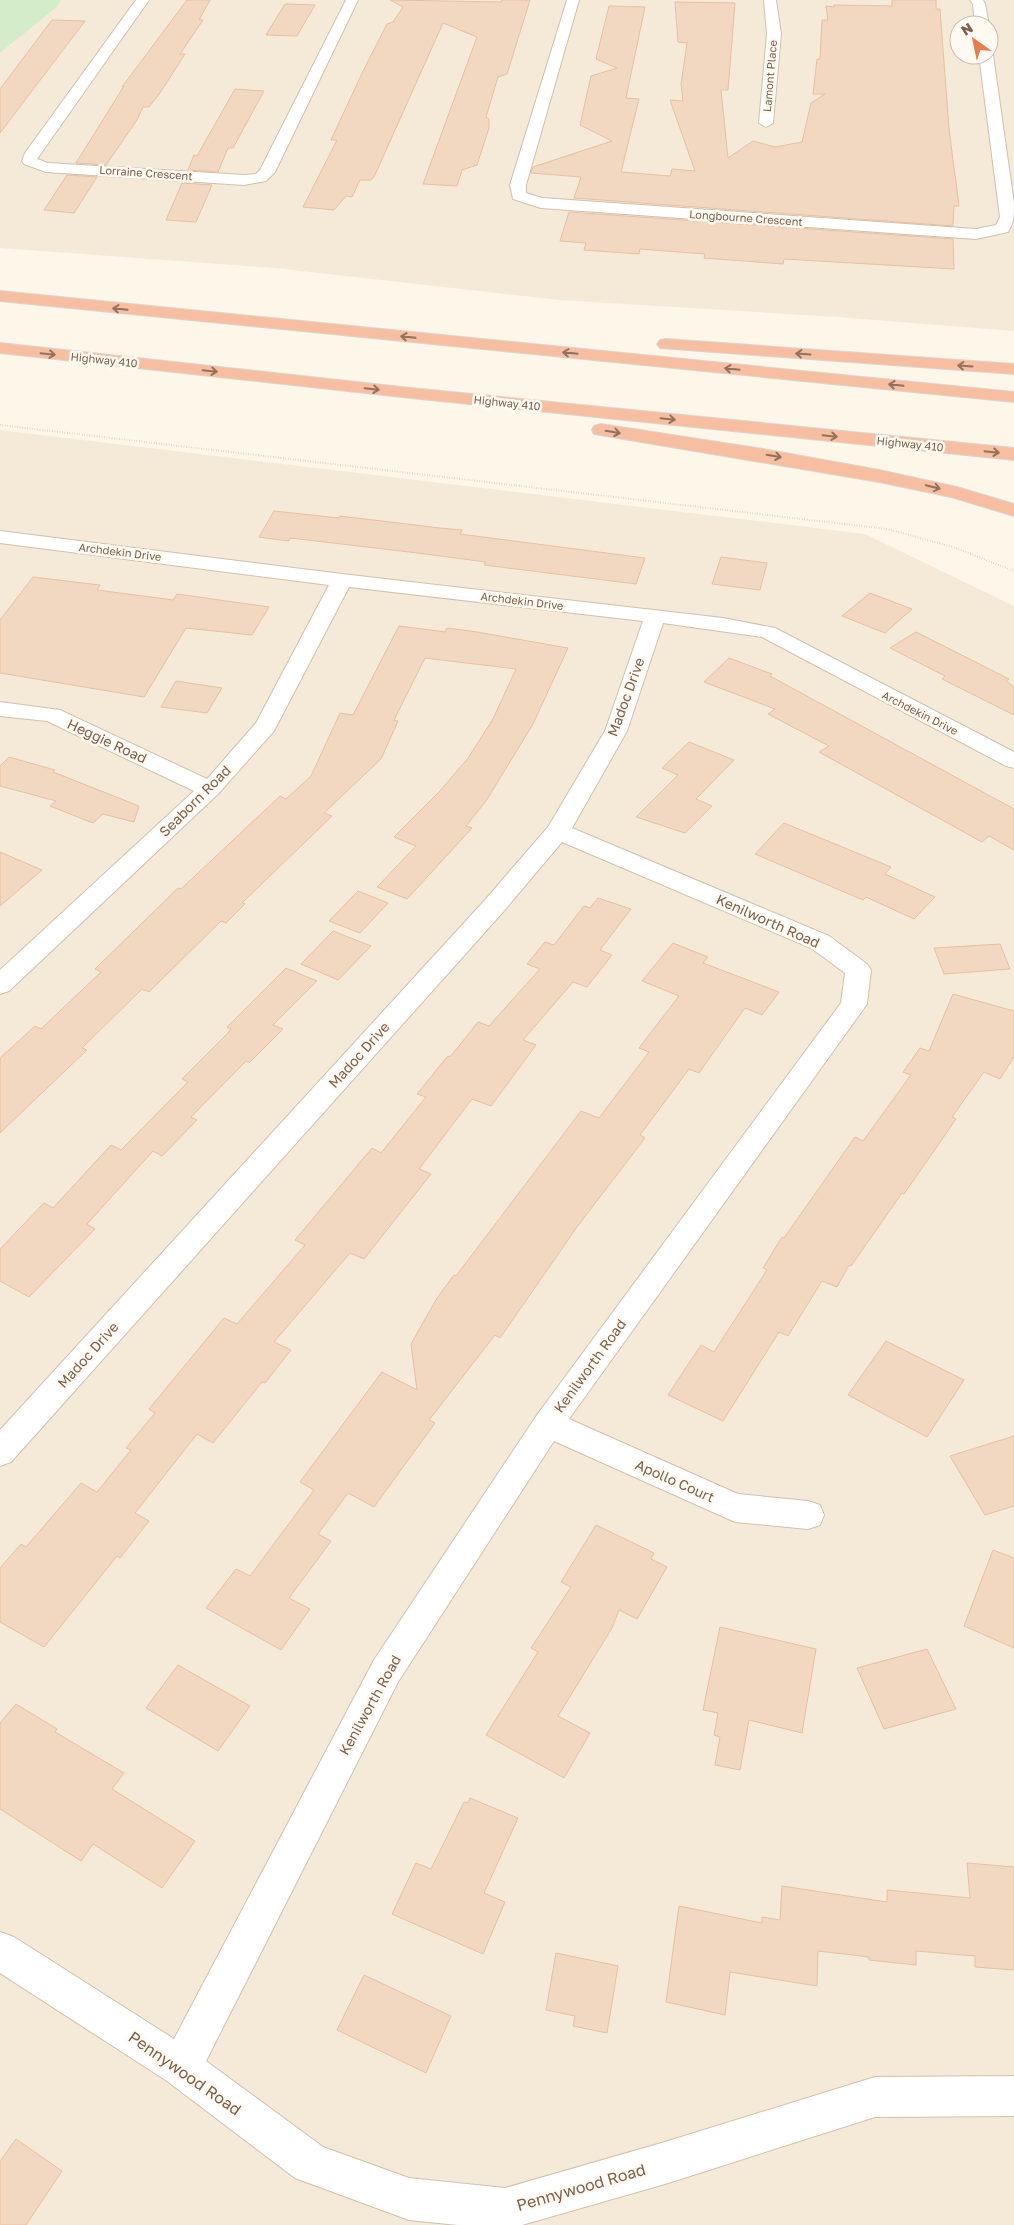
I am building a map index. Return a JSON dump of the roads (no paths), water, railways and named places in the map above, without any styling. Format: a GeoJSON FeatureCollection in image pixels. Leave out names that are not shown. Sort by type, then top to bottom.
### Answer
{"type":"FeatureCollection","features":[{"type":"Feature","properties":{"kind":"highway"},"geometry":{"type":"LineString","coordinates":[[0,296],[1014,396]]}},
{"type":"Feature","properties":{"kind":"highway"},"geometry":{"type":"LineString","coordinates":[[168,314],[213,309],[601,339]]}},
{"type":"Feature","properties":{"kind":"highway"},"geometry":{"type":"LineString","coordinates":[[651,343],[1014,369]]}},
{"type":"Feature","properties":{"kind":"highway","name":"Highway 410"},"geometry":{"type":"LineString","coordinates":[[0,348],[411,393],[1014,454]]}},
{"type":"Feature","properties":{"kind":"highway"},"geometry":{"type":"LineString","coordinates":[[411,393],[454,407],[834,467],[926,485],[986,500],[1014,510]]}},
{"type":"Feature","properties":{"kind":"street","name":"Lorraine Crescent"},"geometry":{"type":"LineString","coordinates":[[143,0],[32,153],[29,161],[46,167],[244,180],[261,178],[266,172],[352,0]]}},
{"type":"Feature","properties":{"kind":"street","name":"Longbourne Crescent"},"geometry":{"type":"LineString","coordinates":[[573,0],[518,185],[518,196],[541,203],[976,234],[1002,229],[1008,217],[987,65]]}},
{"type":"Feature","properties":{"kind":"street","name":"Lamont Place"},"geometry":{"type":"LineString","coordinates":[[766,123],[774,34],[770,0]]}},
{"type":"Feature","properties":{"kind":"street"},"geometry":{"type":"LineString","coordinates":[[976,0],[979,4],[981,15]]}},
{"type":"Feature","properties":{"kind":"street","name":"Archdekin Drive"},"geometry":{"type":"LineString","coordinates":[[0,537],[342,580],[723,624],[768,632],[1014,761]]}},
{"type":"Feature","properties":{"kind":"street","name":"Seaborn Road"},"geometry":{"type":"LineString","coordinates":[[0,985],[210,789],[266,726],[342,580]]}},
{"type":"Feature","properties":{"kind":"street","name":"Madoc Drive"},"geometry":{"type":"LineString","coordinates":[[0,1452],[480,921],[558,831],[616,731],[654,617]]}},
{"type":"Feature","properties":{"kind":"street","name":"Heggie Road"},"geometry":{"type":"LineString","coordinates":[[0,709],[52,715],[210,789]]}},
{"type":"Feature","properties":{"kind":"street","name":"Kenilworth Road"},"geometry":{"type":"LineString","coordinates":[[181,2067],[386,1671],[548,1424],[854,1004],[858,970],[820,942],[558,831]]}},
{"type":"Feature","properties":{"kind":"street","name":"Apollo Court"},"geometry":{"type":"LineString","coordinates":[[548,1424],[735,1508],[808,1515]]}},
{"type":"Feature","properties":{"kind":"street","name":"Pennywood Road"},"geometry":{"type":"LineString","coordinates":[[0,1951],[181,2067],[310,2163],[410,2199],[505,2209],[665,2163],[875,2097],[1014,2096]]}}]}
